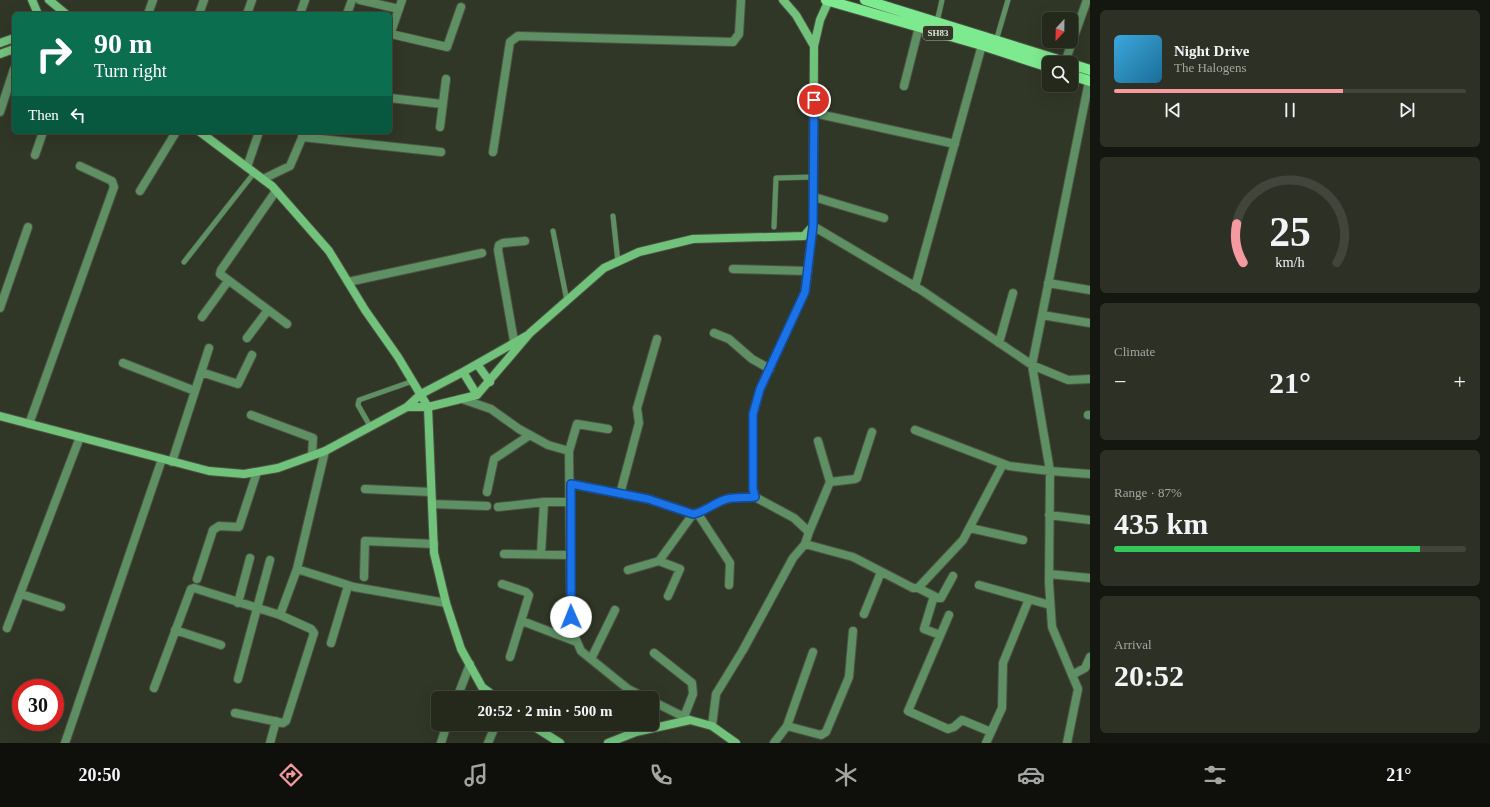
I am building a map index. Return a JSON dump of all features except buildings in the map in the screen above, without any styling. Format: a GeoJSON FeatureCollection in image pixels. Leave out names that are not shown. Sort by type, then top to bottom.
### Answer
{"type":"FeatureCollection","features":[{"type":"Feature","properties":{"kind":"main road","name":"SH83"},"geometry":{"type":"LineString","coordinates":[[828,0],[982,45],[1042,65]]}},
{"type":"Feature","properties":{"kind":"main road","name":"SH83"},"geometry":{"type":"LineString","coordinates":[[865,0],[885,3],[937,22],[1046,56]]}},
{"type":"Feature","properties":{"kind":"main road","name":"SH83"},"geometry":{"type":"LineString","coordinates":[[1078,66],[1090,70]]}},
{"type":"Feature","properties":{"kind":"main road"},"geometry":{"type":"LineString","coordinates":[[1078,77],[1090,81]]}},
{"type":"Feature","properties":{"kind":"street"},"geometry":{"type":"LineString","coordinates":[[32,0],[37,12]]}},
{"type":"Feature","properties":{"kind":"street"},"geometry":{"type":"LineString","coordinates":[[49,0],[64,12]]}},
{"type":"Feature","properties":{"kind":"street"},"geometry":{"type":"LineString","coordinates":[[149,12],[153,0]]}},
{"type":"Feature","properties":{"kind":"street"},"geometry":{"type":"LineString","coordinates":[[200,12],[204,0]]}},
{"type":"Feature","properties":{"kind":"street"},"geometry":{"type":"LineString","coordinates":[[248,12],[252,0]]}},
{"type":"Feature","properties":{"kind":"street"},"geometry":{"type":"LineString","coordinates":[[301,12],[305,0]]}},
{"type":"Feature","properties":{"kind":"street"},"geometry":{"type":"LineString","coordinates":[[348,12],[352,0]]}},
{"type":"Feature","properties":{"kind":"street"},"geometry":{"type":"LineString","coordinates":[[360,0],[399,9]]}},
{"type":"Feature","properties":{"kind":"street"},"geometry":{"type":"LineString","coordinates":[[392,28],[402,0]]}},
{"type":"Feature","properties":{"kind":"street"},"geometry":{"type":"LineString","coordinates":[[493,152],[510,42],[513,38],[518,36],[733,42],[739,34],[741,0]]}},
{"type":"Feature","properties":{"kind":"street"},"geometry":{"type":"LineString","coordinates":[[783,0],[796,15],[814,46]]}},
{"type":"Feature","properties":{"kind":"street"},"geometry":{"type":"LineString","coordinates":[[755,497],[753,489],[753,414],[760,389],[805,292],[808,272],[813,226],[814,197],[814,46],[820,20],[828,0]]}},
{"type":"Feature","properties":{"kind":"street"},"geometry":{"type":"LineString","coordinates":[[1070,56],[1087,0]]}},
{"type":"Feature","properties":{"kind":"street"},"geometry":{"type":"LineString","coordinates":[[392,34],[447,47],[461,7]]}},
{"type":"Feature","properties":{"kind":"street"},"geometry":{"type":"LineString","coordinates":[[904,86],[919,27]]}},
{"type":"Feature","properties":{"kind":"street"},"geometry":{"type":"LineString","coordinates":[[0,43],[12,39]]}},
{"type":"Feature","properties":{"kind":"street"},"geometry":{"type":"LineString","coordinates":[[915,287],[982,45]]}},
{"type":"Feature","properties":{"kind":"street"},"geometry":{"type":"LineString","coordinates":[[0,54],[12,50]]}},
{"type":"Feature","properties":{"kind":"street"},"geometry":{"type":"LineString","coordinates":[[0,112],[12,75]]}},
{"type":"Feature","properties":{"kind":"street"},"geometry":{"type":"LineString","coordinates":[[440,127],[446,79]]}},
{"type":"Feature","properties":{"kind":"street"},"geometry":{"type":"LineString","coordinates":[[1067,743],[1078,689],[1052,626],[1049,574],[1050,471],[1032,365],[1090,81]]}},
{"type":"Feature","properties":{"kind":"street"},"geometry":{"type":"LineString","coordinates":[[392,98],[442,104]]}},
{"type":"Feature","properties":{"kind":"street"},"geometry":{"type":"LineString","coordinates":[[814,113],[955,144]]}},
{"type":"Feature","properties":{"kind":"street"},"geometry":{"type":"LineString","coordinates":[[35,155],[42,134]]}},
{"type":"Feature","properties":{"kind":"street"},"geometry":{"type":"LineString","coordinates":[[140,192],[175,134]]}},
{"type":"Feature","properties":{"kind":"street"},"geometry":{"type":"LineString","coordinates":[[205,134],[276,191],[329,251],[365,310],[398,357],[428,407],[434,553],[446,603],[461,649],[482,687],[487,691]]}},
{"type":"Feature","properties":{"kind":"street"},"geometry":{"type":"LineString","coordinates":[[247,167],[258,134]]}},
{"type":"Feature","properties":{"kind":"street"},"geometry":{"type":"LineString","coordinates":[[263,179],[290,166],[303,134],[441,152]]}},
{"type":"Feature","properties":{"kind":"street"},"geometry":{"type":"LineString","coordinates":[[29,424],[114,187],[112,181],[80,166]]}},
{"type":"Feature","properties":{"kind":"street"},"geometry":{"type":"LineString","coordinates":[[276,191],[221,270],[220,274],[287,324]]}},
{"type":"Feature","properties":{"kind":"street"},"geometry":{"type":"LineString","coordinates":[[814,197],[884,218]]}},
{"type":"Feature","properties":{"kind":"street"},"geometry":{"type":"LineString","coordinates":[[813,226],[915,287],[1032,365],[1068,380],[1090,379]]}},
{"type":"Feature","properties":{"kind":"street"},"geometry":{"type":"LineString","coordinates":[[407,407],[428,407],[477,395],[490,382],[530,333],[604,268],[639,252],[693,239],[804,236],[813,226]]}},
{"type":"Feature","properties":{"kind":"street"},"geometry":{"type":"LineString","coordinates":[[0,308],[28,227]]}},
{"type":"Feature","properties":{"kind":"street"},"geometry":{"type":"LineString","coordinates":[[514,341],[498,250],[499,245],[503,243],[525,241]]}},
{"type":"Feature","properties":{"kind":"street"},"geometry":{"type":"LineString","coordinates":[[348,282],[482,253]]}},
{"type":"Feature","properties":{"kind":"street"},"geometry":{"type":"LineString","coordinates":[[733,269],[808,272]]}},
{"type":"Feature","properties":{"kind":"street"},"geometry":{"type":"LineString","coordinates":[[202,318],[228,281]]}},
{"type":"Feature","properties":{"kind":"street"},"geometry":{"type":"LineString","coordinates":[[1048,283],[1090,290]]}},
{"type":"Feature","properties":{"kind":"street"},"geometry":{"type":"LineString","coordinates":[[998,343],[1013,292]]}},
{"type":"Feature","properties":{"kind":"street"},"geometry":{"type":"LineString","coordinates":[[246,338],[268,310]]}},
{"type":"Feature","properties":{"kind":"street"},"geometry":{"type":"LineString","coordinates":[[1042,315],[1090,323]]}},
{"type":"Feature","properties":{"kind":"street"},"geometry":{"type":"LineString","coordinates":[[0,416],[209,471],[244,474],[257,472],[278,468],[325,451],[407,407],[421,394],[463,372],[530,333]]}},
{"type":"Feature","properties":{"kind":"street"},"geometry":{"type":"LineString","coordinates":[[714,333],[729,339],[752,359],[770,369]]}},
{"type":"Feature","properties":{"kind":"street"},"geometry":{"type":"LineString","coordinates":[[620,494],[639,423],[637,408],[658,339]]}},
{"type":"Feature","properties":{"kind":"street"},"geometry":{"type":"LineString","coordinates":[[172,462],[209,348]]}},
{"type":"Feature","properties":{"kind":"street"},"geometry":{"type":"LineString","coordinates":[[201,372],[238,384],[252,355]]}},
{"type":"Feature","properties":{"kind":"street"},"geometry":{"type":"LineString","coordinates":[[123,362],[195,391]]}},
{"type":"Feature","properties":{"kind":"street"},"geometry":{"type":"LineString","coordinates":[[477,364],[490,382]]}},
{"type":"Feature","properties":{"kind":"street"},"geometry":{"type":"LineString","coordinates":[[463,372],[477,395]]}},
{"type":"Feature","properties":{"kind":"street"},"geometry":{"type":"LineString","coordinates":[[462,399],[491,409],[548,445],[569,451]]}},
{"type":"Feature","properties":{"kind":"street"},"geometry":{"type":"LineString","coordinates":[[251,415],[313,438],[312,455]]}},
{"type":"Feature","properties":{"kind":"street"},"geometry":{"type":"LineString","coordinates":[[608,429],[577,424],[569,451],[571,484],[571,628],[581,651],[632,691]]}},
{"type":"Feature","properties":{"kind":"street"},"geometry":{"type":"LineString","coordinates":[[915,430],[1003,464],[1050,471],[1090,474]]}},
{"type":"Feature","properties":{"kind":"street"},"geometry":{"type":"LineString","coordinates":[[830,482],[852,480],[857,478],[872,432]]}},
{"type":"Feature","properties":{"kind":"street"},"geometry":{"type":"LineString","coordinates":[[486,492],[494,459],[530,435]]}},
{"type":"Feature","properties":{"kind":"street"},"geometry":{"type":"LineString","coordinates":[[8,628],[80,437]]}},
{"type":"Feature","properties":{"kind":"street"},"geometry":{"type":"LineString","coordinates":[[712,726],[716,694],[755,630],[793,558],[805,544],[830,482],[818,441]]}},
{"type":"Feature","properties":{"kind":"street"},"geometry":{"type":"LineString","coordinates":[[280,615],[297,569],[325,451]]}},
{"type":"Feature","properties":{"kind":"street"},"geometry":{"type":"LineString","coordinates":[[65,743],[162,459]]}},
{"type":"Feature","properties":{"kind":"street"},"geometry":{"type":"LineString","coordinates":[[918,588],[958,546],[970,528],[1003,464]]}},
{"type":"Feature","properties":{"kind":"street"},"geometry":{"type":"LineString","coordinates":[[198,579],[213,530],[219,526],[239,527],[257,472]]}},
{"type":"Feature","properties":{"kind":"street"},"geometry":{"type":"LineString","coordinates":[[571,484],[648,499],[696,514],[730,563],[729,585]]}},
{"type":"Feature","properties":{"kind":"street"},"geometry":{"type":"LineString","coordinates":[[365,489],[431,492]]}},
{"type":"Feature","properties":{"kind":"street"},"geometry":{"type":"LineString","coordinates":[[628,570],[659,561],[696,514],[727,499],[755,497],[794,518],[810,532]]}},
{"type":"Feature","properties":{"kind":"street"},"geometry":{"type":"LineString","coordinates":[[498,507],[544,502],[571,502]]}},
{"type":"Feature","properties":{"kind":"street"},"geometry":{"type":"LineString","coordinates":[[541,554],[544,502]]}},
{"type":"Feature","properties":{"kind":"street"},"geometry":{"type":"LineString","coordinates":[[432,504],[487,506]]}},
{"type":"Feature","properties":{"kind":"street"},"geometry":{"type":"LineString","coordinates":[[1049,515],[1090,520]]}},
{"type":"Feature","properties":{"kind":"street"},"geometry":{"type":"LineString","coordinates":[[970,528],[1022,540]]}},
{"type":"Feature","properties":{"kind":"street"},"geometry":{"type":"LineString","coordinates":[[364,577],[365,541],[434,544]]}},
{"type":"Feature","properties":{"kind":"street"},"geometry":{"type":"LineString","coordinates":[[805,544],[853,557],[913,588],[918,588],[941,598],[953,576]]}},
{"type":"Feature","properties":{"kind":"street"},"geometry":{"type":"LineString","coordinates":[[504,554],[571,555]]}},
{"type":"Feature","properties":{"kind":"street"},"geometry":{"type":"LineString","coordinates":[[238,603],[250,558]]}},
{"type":"Feature","properties":{"kind":"street"},"geometry":{"type":"LineString","coordinates":[[238,679],[270,560]]}},
{"type":"Feature","properties":{"kind":"street"},"geometry":{"type":"LineString","coordinates":[[659,561],[680,569],[668,596]]}},
{"type":"Feature","properties":{"kind":"street"},"geometry":{"type":"LineString","coordinates":[[297,569],[348,586],[446,603]]}},
{"type":"Feature","properties":{"kind":"street"},"geometry":{"type":"LineString","coordinates":[[864,614],[880,572]]}},
{"type":"Feature","properties":{"kind":"street"},"geometry":{"type":"LineString","coordinates":[[1049,574],[1090,578]]}},
{"type":"Feature","properties":{"kind":"street"},"geometry":{"type":"LineString","coordinates":[[502,584],[528,593],[522,621],[510,657]]}},
{"type":"Feature","properties":{"kind":"street"},"geometry":{"type":"LineString","coordinates":[[979,585],[1050,605]]}},
{"type":"Feature","properties":{"kind":"street"},"geometry":{"type":"LineString","coordinates":[[331,643],[348,586]]}},
{"type":"Feature","properties":{"kind":"street"},"geometry":{"type":"LineString","coordinates":[[154,688],[191,589],[194,588],[280,615],[311,629],[314,633],[286,721],[283,723],[235,713]]}},
{"type":"Feature","properties":{"kind":"street"},"geometry":{"type":"LineString","coordinates":[[21,594],[61,607]]}},
{"type":"Feature","properties":{"kind":"street"},"geometry":{"type":"LineString","coordinates":[[934,596],[924,629],[940,635]]}},
{"type":"Feature","properties":{"kind":"street"},"geometry":{"type":"LineString","coordinates":[[986,743],[1002,708],[1003,662],[1029,599]]}},
{"type":"Feature","properties":{"kind":"street"},"geometry":{"type":"LineString","coordinates":[[591,659],[616,610]]}},
{"type":"Feature","properties":{"kind":"street"},"geometry":{"type":"LineString","coordinates":[[949,615],[908,711],[910,714],[948,728],[954,726],[962,720],[991,732]]}},
{"type":"Feature","properties":{"kind":"street"},"geometry":{"type":"LineString","coordinates":[[522,621],[577,642]]}},
{"type":"Feature","properties":{"kind":"street"},"geometry":{"type":"LineString","coordinates":[[175,630],[222,645]]}},
{"type":"Feature","properties":{"kind":"street"},"geometry":{"type":"LineString","coordinates":[[787,726],[821,735],[824,734],[849,677],[853,631]]}},
{"type":"Feature","properties":{"kind":"street"},"geometry":{"type":"LineString","coordinates":[[774,743],[787,726],[813,652]]}},
{"type":"Feature","properties":{"kind":"street"},"geometry":{"type":"LineString","coordinates":[[654,653],[692,683],[693,694],[687,718]]}},
{"type":"Feature","properties":{"kind":"street"},"geometry":{"type":"LineString","coordinates":[[1072,675],[1085,668],[1090,656]]}},
{"type":"Feature","properties":{"kind":"street"},"geometry":{"type":"LineString","coordinates":[[460,691],[470,664]]}},
{"type":"Feature","properties":{"kind":"street"},"geometry":{"type":"LineString","coordinates":[[659,704],[687,718],[712,726],[736,743]]}},
{"type":"Feature","properties":{"kind":"street"},"geometry":{"type":"LineString","coordinates":[[608,743],[636,732],[687,718]]}},
{"type":"Feature","properties":{"kind":"street"},"geometry":{"type":"LineString","coordinates":[[270,743],[276,721]]}},
{"type":"Feature","properties":{"kind":"street"},"geometry":{"type":"LineString","coordinates":[[441,743],[445,731]]}},
{"type":"Feature","properties":{"kind":"street"},"geometry":{"type":"LineString","coordinates":[[488,743],[493,731]]}},
{"type":"Feature","properties":{"kind":"street"},"geometry":{"type":"LineString","coordinates":[[541,731],[560,743]]}},
{"type":"Feature","properties":{"kind":"lane"},"geometry":{"type":"LineString","coordinates":[[937,22],[942,0]]}},
{"type":"Feature","properties":{"kind":"lane"},"geometry":{"type":"LineString","coordinates":[[996,40],[1008,0]]}},
{"type":"Feature","properties":{"kind":"lane"},"geometry":{"type":"LineString","coordinates":[[184,262],[254,173]]}},
{"type":"Feature","properties":{"kind":"lane"},"geometry":{"type":"LineString","coordinates":[[774,227],[776,178],[814,178]]}},
{"type":"Feature","properties":{"kind":"lane"},"geometry":{"type":"LineString","coordinates":[[613,216],[618,262]]}},
{"type":"Feature","properties":{"kind":"lane"},"geometry":{"type":"LineString","coordinates":[[553,231],[567,301]]}},
{"type":"Feature","properties":{"kind":"lane"},"geometry":{"type":"LineString","coordinates":[[370,426],[358,405],[359,400],[413,381]]}},
{"type":"Feature","properties":{"kind":"route"},"geometry":{"type":"LineString","coordinates":[[571,617],[571,484],[648,499],[693,514],[698,514],[706,508],[727,499],[755,497],[753,489],[753,414],[760,389],[805,292],[813,226],[814,100]]}}]}
